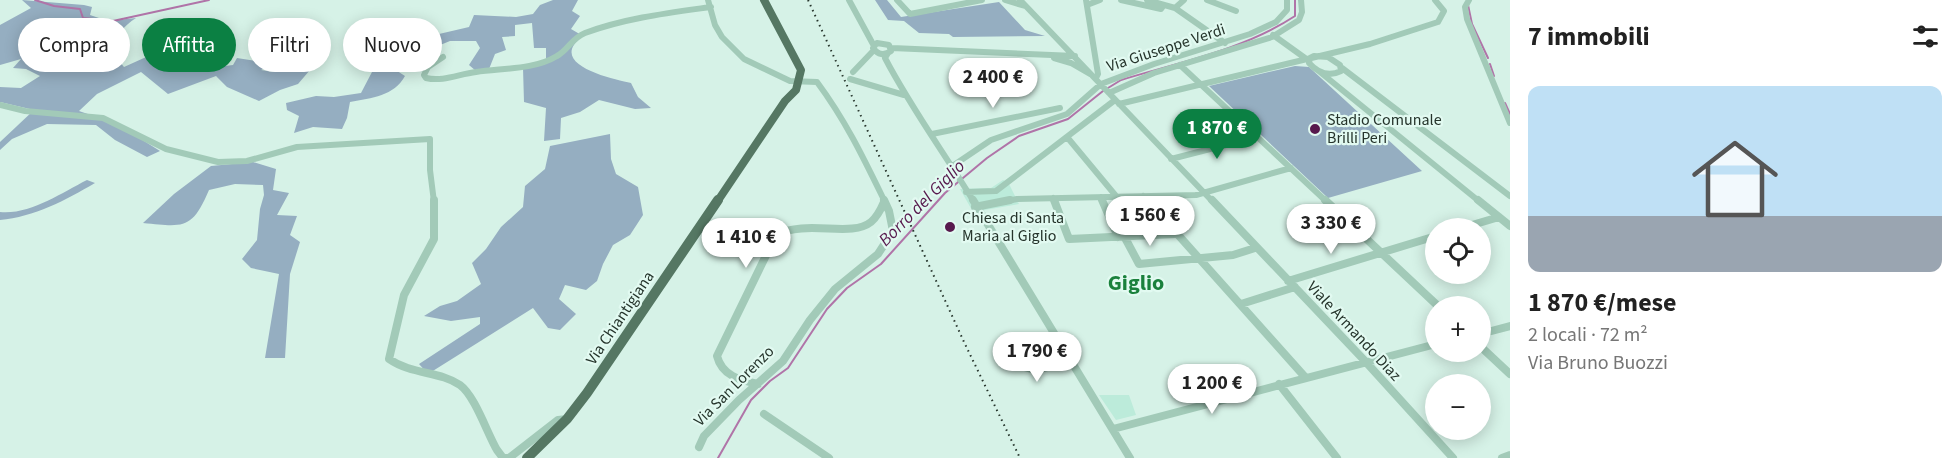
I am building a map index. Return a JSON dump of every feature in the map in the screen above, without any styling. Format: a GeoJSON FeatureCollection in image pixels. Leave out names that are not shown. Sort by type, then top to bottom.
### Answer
{"type":"FeatureCollection","features":[{"type":"Feature","properties":{"kind":"main road"},"geometry":{"type":"LineString","coordinates":[[764,0],[801,70],[800,82]]}},
{"type":"Feature","properties":{"kind":"main road","name":"Via Chiantigiana"},"geometry":{"type":"LineString","coordinates":[[527,458],[567,419],[800,82]]}},
{"type":"Feature","properties":{"kind":"street"},"geometry":{"type":"LineString","coordinates":[[708,0],[722,37],[744,59],[782,78],[800,82]]}},
{"type":"Feature","properties":{"kind":"street"},"geometry":{"type":"LineString","coordinates":[[850,0],[874,48],[880,54],[905,50],[1075,56]]}},
{"type":"Feature","properties":{"kind":"street"},"geometry":{"type":"LineString","coordinates":[[897,0],[910,14],[982,0]]}},
{"type":"Feature","properties":{"kind":"street"},"geometry":{"type":"LineString","coordinates":[[1005,0],[1026,7]]}},
{"type":"Feature","properties":{"kind":"street","name":"Viale Armando Diaz"},"geometry":{"type":"LineString","coordinates":[[1020,0],[1095,74],[1117,102],[1365,361],[1453,458]]}},
{"type":"Feature","properties":{"kind":"street"},"geometry":{"type":"LineString","coordinates":[[1121,0],[1161,9],[1164,5]]}},
{"type":"Feature","properties":{"kind":"street"},"geometry":{"type":"LineString","coordinates":[[1147,0],[1175,8],[1225,43]]}},
{"type":"Feature","properties":{"kind":"street"},"geometry":{"type":"LineString","coordinates":[[1175,8],[1185,0]]}},
{"type":"Feature","properties":{"kind":"street"},"geometry":{"type":"LineString","coordinates":[[1207,0],[1236,11]]}},
{"type":"Feature","properties":{"kind":"street","name":"Via Giuseppe Verdi"},"geometry":{"type":"LineString","coordinates":[[951,167],[991,140],[1067,114],[1101,84],[1225,43],[1276,22],[1284,16],[1287,0]]}},
{"type":"Feature","properties":{"kind":"street"},"geometry":{"type":"LineString","coordinates":[[1109,93],[1136,80],[1232,51],[1273,35],[1296,23],[1301,17],[1301,0]]}},
{"type":"Feature","properties":{"kind":"street"},"geometry":{"type":"LineString","coordinates":[[965,191],[996,191],[1117,102],[1370,44],[1438,22],[1444,11],[1435,0]]}},
{"type":"Feature","properties":{"kind":"street"},"geometry":{"type":"LineString","coordinates":[[1469,0],[1465,8],[1467,20],[1510,123]]}},
{"type":"Feature","properties":{"kind":"street"},"geometry":{"type":"LineString","coordinates":[[1092,1],[1095,74]]}},
{"type":"Feature","properties":{"kind":"street"},"geometry":{"type":"LineString","coordinates":[[443,57],[426,69],[424,75],[426,78],[435,80],[473,72],[535,65],[558,56],[574,38],[586,33],[640,16],[711,7]]}},
{"type":"Feature","properties":{"kind":"street"},"geometry":{"type":"LineString","coordinates":[[869,34],[883,43],[890,51]]}},
{"type":"Feature","properties":{"kind":"street"},"geometry":{"type":"LineString","coordinates":[[1273,35],[1305,58]]}},
{"type":"Feature","properties":{"kind":"street"},"geometry":{"type":"LineString","coordinates":[[853,72],[874,48],[883,43]]}},
{"type":"Feature","properties":{"kind":"street"},"geometry":{"type":"LineString","coordinates":[[1056,55],[1062,49],[1063,44]]}},
{"type":"Feature","properties":{"kind":"street"},"geometry":{"type":"LineString","coordinates":[[890,51],[885,58],[904,95],[932,134],[1130,458]]}},
{"type":"Feature","properties":{"kind":"street"},"geometry":{"type":"LineString","coordinates":[[1338,51],[1335,55],[1340,65]]}},
{"type":"Feature","properties":{"kind":"street"},"geometry":{"type":"LineString","coordinates":[[1042,55],[1064,61],[1111,80]]}},
{"type":"Feature","properties":{"kind":"street"},"geometry":{"type":"LineString","coordinates":[[1064,61],[1075,56]]}},
{"type":"Feature","properties":{"kind":"street"},"geometry":{"type":"LineString","coordinates":[[1510,196],[1340,65],[1323,56],[1310,58],[1310,63],[1318,71],[1510,226]]}},
{"type":"Feature","properties":{"kind":"street"},"geometry":{"type":"LineString","coordinates":[[1293,61],[1318,71],[1336,74],[1340,65]]}},
{"type":"Feature","properties":{"kind":"street"},"geometry":{"type":"LineString","coordinates":[[1180,65],[1428,296]]}},
{"type":"Feature","properties":{"kind":"street"},"geometry":{"type":"LineString","coordinates":[[850,79],[904,95]]}},
{"type":"Feature","properties":{"kind":"street","name":"Via San Lorenzo"},"geometry":{"type":"LineString","coordinates":[[699,447],[704,436],[783,361],[810,320],[835,289],[878,254],[892,231],[889,211],[845,122],[817,82],[800,82]]}},
{"type":"Feature","properties":{"kind":"street"},"geometry":{"type":"LineString","coordinates":[[0,105],[25,111],[103,118],[166,149],[218,162],[247,160],[297,147],[430,139],[433,145],[429,169],[435,202],[435,236],[431,250],[407,287],[392,338],[390,359],[405,369],[459,384],[467,391],[492,447],[503,458],[508,458],[558,420],[567,419]]}},
{"type":"Feature","properties":{"kind":"street"},"geometry":{"type":"LineString","coordinates":[[932,134],[1060,108]]}},
{"type":"Feature","properties":{"kind":"street"},"geometry":{"type":"LineString","coordinates":[[1067,137],[1116,196]]}},
{"type":"Feature","properties":{"kind":"street"},"geometry":{"type":"LineString","coordinates":[[1171,159],[1257,137]]}},
{"type":"Feature","properties":{"kind":"street"},"geometry":{"type":"LineString","coordinates":[[975,207],[1017,199],[1203,193],[1291,168]]}},
{"type":"Feature","properties":{"kind":"street"},"geometry":{"type":"LineString","coordinates":[[1143,196],[1305,377]]}},
{"type":"Feature","properties":{"kind":"street"},"geometry":{"type":"LineString","coordinates":[[1101,197],[1121,237],[1139,264],[1233,255],[1255,248]]}},
{"type":"Feature","properties":{"kind":"street"},"geometry":{"type":"LineString","coordinates":[[1053,198],[1069,239],[1175,234]]}},
{"type":"Feature","properties":{"kind":"street"},"geometry":{"type":"LineString","coordinates":[[758,384],[729,376],[718,364],[717,357],[776,236],[785,229],[804,226],[856,227],[871,222],[884,202]]}},
{"type":"Feature","properties":{"kind":"street"},"geometry":{"type":"LineString","coordinates":[[1491,219],[1499,217]]}},
{"type":"Feature","properties":{"kind":"street"},"geometry":{"type":"LineString","coordinates":[[1288,281],[1425,239]]}},
{"type":"Feature","properties":{"kind":"street"},"geometry":{"type":"LineString","coordinates":[[1241,304],[1294,287]]}},
{"type":"Feature","properties":{"kind":"street"},"geometry":{"type":"LineString","coordinates":[[1491,331],[1510,326]]}},
{"type":"Feature","properties":{"kind":"street"},"geometry":{"type":"LineString","coordinates":[[1113,429],[1365,361],[1425,347]]}},
{"type":"Feature","properties":{"kind":"street"},"geometry":{"type":"LineString","coordinates":[[1491,356],[1510,374]]}},
{"type":"Feature","properties":{"kind":"street"},"geometry":{"type":"LineString","coordinates":[[1004,361],[1035,370],[1071,361]]}},
{"type":"Feature","properties":{"kind":"street"},"geometry":{"type":"LineString","coordinates":[[1279,384],[1337,458]]}},
{"type":"Feature","properties":{"kind":"street"},"geometry":{"type":"LineString","coordinates":[[764,414],[829,458]]}},
{"type":"Feature","properties":{"kind":"street"},"geometry":{"type":"LineString","coordinates":[[1502,458],[1510,455]]}},
{"type":"Feature","properties":{"kind":"shaded area"},"geometry":{"type":"Polygon","coordinates":[[[22,0],[84,5],[92,7],[90,15],[99,18],[18,18],[18,60],[0,65],[0,25],[31,8],[22,0]]]}},
{"type":"Feature","properties":{"kind":"shaded area"},"geometry":{"type":"Polygon","coordinates":[[[553,0],[578,0],[572,11],[580,16],[571,29],[583,36],[573,46],[572,55],[576,62],[597,74],[631,83],[638,97],[651,108],[635,109],[599,100],[580,112],[561,118],[560,139],[544,141],[546,108],[524,102],[523,68],[546,59],[546,48],[534,48],[532,23],[515,25],[515,36],[502,37],[506,50],[495,54],[489,69],[476,71],[469,65],[480,48],[476,41],[450,41],[442,44],[442,33],[469,27],[474,15],[516,17],[533,14],[540,5],[553,0]]]}},
{"type":"Feature","properties":{"kind":"shaded area"},"geometry":{"type":"Polygon","coordinates":[[[875,0],[887,0],[901,17],[999,2],[1025,30],[1045,36],[953,37],[949,34],[919,33],[904,21],[888,20],[875,0]]]}},
{"type":"Feature","properties":{"kind":"shaded area"},"geometry":{"type":"Polygon","coordinates":[[[237,58],[248,60],[248,72],[308,72],[298,84],[259,101],[227,87],[216,76],[168,94],[141,72],[97,94],[79,111],[117,124],[160,151],[147,157],[115,140],[96,125],[47,124],[12,139],[0,150],[0,142],[34,110],[0,102],[0,87],[21,88],[40,76],[32,72],[130,72],[130,64],[142,59],[142,72],[236,72],[237,58]]]}},
{"type":"Feature","properties":{"kind":"shaded area","name":"Stadio Comunale Brilli Peri"},"geometry":{"type":"Polygon","coordinates":[[[1295,66],[1309,67],[1422,171],[1328,198],[1209,86],[1295,66]]]}},
{"type":"Feature","properties":{"kind":"shaded area"},"geometry":{"type":"Polygon","coordinates":[[[372,72],[399,72],[405,76],[389,92],[350,102],[342,129],[313,127],[294,133],[299,116],[287,110],[286,103],[316,96],[334,97],[361,93],[372,72]]]}},
{"type":"Feature","properties":{"kind":"shaded area"},"geometry":{"type":"Polygon","coordinates":[[[610,134],[611,159],[616,174],[638,187],[643,215],[630,235],[613,245],[597,281],[586,290],[565,285],[559,299],[576,314],[560,330],[548,328],[533,308],[428,374],[419,364],[480,324],[480,317],[451,321],[424,316],[440,306],[457,301],[481,284],[472,263],[486,249],[501,227],[523,207],[525,186],[545,169],[550,146],[610,134]]]}},
{"type":"Feature","properties":{"kind":"shaded area"},"geometry":{"type":"Polygon","coordinates":[[[253,162],[276,169],[273,190],[289,193],[277,215],[297,216],[290,235],[300,242],[290,274],[285,358],[265,358],[279,274],[251,268],[242,259],[257,240],[260,209],[264,195],[263,185],[235,184],[209,190],[197,213],[185,223],[168,225],[143,223],[174,194],[211,166],[253,162]]]}},
{"type":"Feature","properties":{"kind":"shaded area"},"geometry":{"type":"Polygon","coordinates":[[[87,180],[95,183],[37,211],[0,220],[0,212],[34,207],[87,180]]]}},
{"type":"Feature","properties":{"kind":"shaded area"},"geometry":{"type":"Polygon","coordinates":[[[1003,180],[1008,182],[1019,204],[973,212],[960,189],[991,188],[1003,180]]]}},
{"type":"Feature","properties":{"kind":"shaded area"},"geometry":{"type":"Polygon","coordinates":[[[1099,395],[1129,395],[1136,415],[1116,420],[1099,395]]]}},
{"type":"Feature","properties":{"kind":"waterway"},"geometry":{"type":"LineString","coordinates":[[35,0],[54,6],[80,9],[83,18],[113,21],[209,0]]}},
{"type":"Feature","properties":{"kind":"waterway","name":"Borro del Giglio"},"geometry":{"type":"LineString","coordinates":[[1108,88],[1121,80],[1211,54],[1254,38],[1295,16],[1295,0]]}},
{"type":"Feature","properties":{"kind":"waterway"},"geometry":{"type":"LineString","coordinates":[[1468,5],[1472,24],[1488,58]]}},
{"type":"Feature","properties":{"kind":"waterway"},"geometry":{"type":"LineString","coordinates":[[1490,64],[1494,76]]}},
{"type":"Feature","properties":{"kind":"waterway","name":"Borro del Giglio"},"geometry":{"type":"LineString","coordinates":[[718,458],[751,400],[770,381],[788,368],[827,309],[847,288],[881,264],[945,193],[987,158],[1019,136],[1068,119],[1103,91]]}},
{"type":"Feature","properties":{"kind":"waterway"},"geometry":{"type":"LineString","coordinates":[[1505,103],[1510,114]]}},
{"type":"Feature","properties":{"kind":"railway"},"geometry":{"type":"LineString","coordinates":[[808,0],[964,342],[1020,458]]}},
{"type":"Feature","properties":{"kind":"place","name":"Stadio Comunale Brilli Peri"},"geometry":{"type":"Point","coordinates":[1315,129]}},
{"type":"Feature","properties":{"kind":"place","name":"Chiesa di Santa Maria al Giglio"},"geometry":{"type":"Point","coordinates":[950,227]}},
{"type":"Feature","properties":{"kind":"district","name":"Giglio"},"geometry":{"type":"Point","coordinates":[1136,283]}}]}
